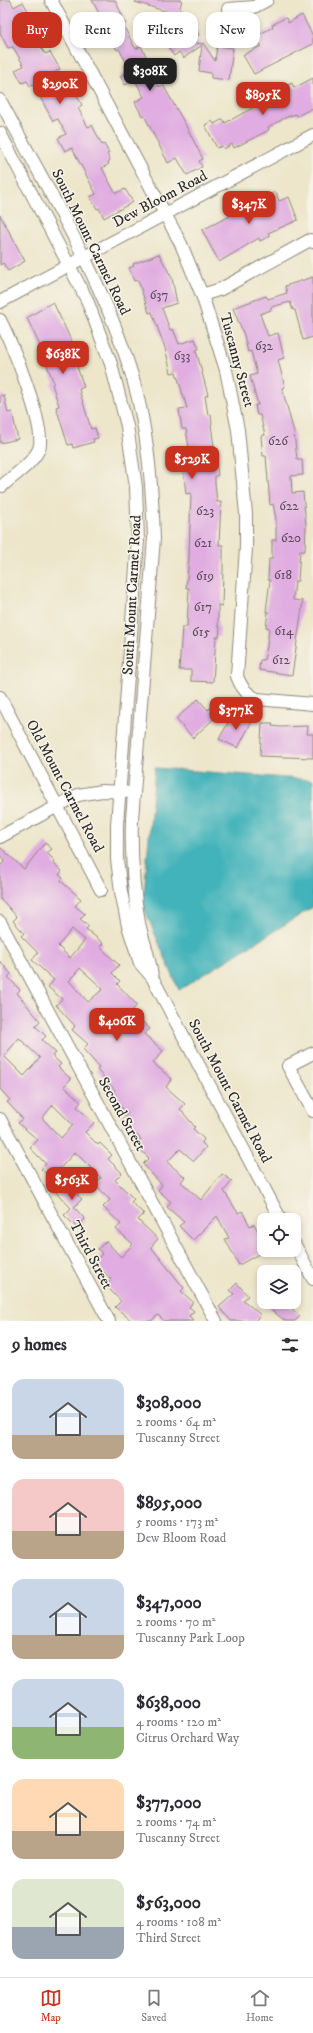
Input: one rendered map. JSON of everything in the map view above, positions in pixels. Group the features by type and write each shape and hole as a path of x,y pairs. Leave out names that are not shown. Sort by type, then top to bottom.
{"street":[{"name":"Tuscanny Street","path":"51,0 187,256 202,295 228,377 242,458 246,528 237,676 240,684 250,696 257,699 313,704"},
{"path":"228,9 254,7 267,0"},
{"name":"South Mount Carmel Road","path":"0,100 84,257 110,313 133,380 143,422 153,500 154,538 132,835 134,888 140,925 150,958 152,977"},
{"name":"South Mount Carmel Road","path":"0,133 87,300 111,364 127,426 136,487 138,516 138,563 118,791 117,859 121,892 128,926 140,963 152,977 277,1213"},
{"name":"Dew Bloom Road","path":"0,302 313,135"},
{"path":"202,295 221,289 310,240 313,242"},
{"path":"0,320 15,350 39,426 39,448 32,460 2,486"},
{"name":"Old Mount Carmel Road","path":"0,697 100,890"},
{"path":"0,837 57,806 86,793 118,791 134,793"},
{"name":"Second Street","path":"0,922 216,1321"},
{"path":"313,1053 288,1066 313,1111"},
{"name":"Third Street","path":"0,1119 108,1321"},
{"path":"301,1256 313,1279"}],"water":[{"path":"155,768 313,780 313,907 179,990 143,906"}],"building":[{"path":"0,0 10,0 14,7 23,2 29,12 12,12 12,47 8,48 0,33"},
{"path":"92,0 115,0 121,12 98,12"},
{"path":"136,0 182,0 179,12 168,12 135,2"},
{"path":"302,15 313,36 313,44 254,74 243,55 260,48 260,34 273,27 272,25 286,18 288,23"},
{"path":"125,29 133,44 133,48 142,48 159,87 163,85 185,124 203,159 199,161 202,167 187,175 177,158 168,163 144,115 142,116 135,102 144,97 135,80 125,85 120,76 131,71 119,49 117,50 116,48 125,48"},
{"path":"198,43 203,43 215,61 217,48 233,48 229,80 211,78 211,73 199,71 202,45 198,48"},
{"path":"14,48 42,48 45,54 50,52 60,69 52,74 61,90 66,97 75,92 82,105 78,108 88,127 92,125 102,145 104,144 109,153 107,154 110,160 108,162 109,164 102,168 112,187 116,193 125,189 133,202 104,218 99,208 97,209 90,197 96,194 72,148 65,151 58,138 66,134 58,119 53,121 33,84 30,86 27,81 22,83 15,70 24,66"},
{"path":"168,48 198,48 184,58 179,52 174,56"},
{"path":"313,78 313,108 297,116 296,114 287,117 268,127 269,130 234,148 232,144 224,149 222,146 217,148 205,125 212,121 214,124 223,119 225,123 271,98 269,95 292,83 294,88"},
{"path":"276,192 279,201 289,197 298,220 268,233 270,236 260,241 259,238 219,262 202,230 230,216 229,214 245,206 248,210 263,201 262,197"},
{"path":"0,215 25,261 8,271 3,263 0,265"},
{"path":"159,254 172,278 177,303 162,308 170,330 173,329 179,344 195,339 199,349 196,350 208,395 205,396 208,415 211,414 211,425 218,475 215,476 217,502 221,502 219,545 223,545 222,606 218,605 218,627 220,627 219,637 216,637 213,682 191,681 191,670 179,670 182,627 187,627 189,588 186,588 189,557 191,493 186,494 182,458 179,458 178,450 189,448 186,429 182,429 179,409 187,408 176,372 171,373 165,348 152,312 149,313 138,280 134,281 129,268 134,266 133,264"},
{"path":"313,277 313,337 303,340 295,310 293,310 290,302 271,307 271,310 260,314 268,336 278,333 284,358 278,360 285,387 282,388 294,432 297,460 302,460 303,475 291,476 292,493 303,492 306,526 305,551 300,551 298,581 295,581 293,600 303,601 292,675 259,670 260,660 264,660 267,646 269,628 266,627 268,612 266,612 270,580 268,580 269,559 272,559 272,540 276,540 276,519 273,504 270,505 266,456 263,456 261,436 265,435 260,415 257,415 255,405 258,405 250,376 257,374 251,351 248,352 244,335 233,308 266,296 268,299 287,293 285,286"},
{"path":"53,302 77,353 79,363 76,364 84,387 79,389 91,429 95,428 98,438 93,439 94,442 73,448 72,444 68,445 56,407 59,406 52,384 54,383 46,363 48,363 27,318"},
{"path":"4,395 8,413 12,412 18,439 0,443 0,396"},
{"path":"198,699 208,710 210,708 218,715 193,738 176,719"},
{"path":"233,714 252,721 238,748 219,739"},
{"path":"262,723 273,723 272,726 280,727 308,726 307,734 313,734 313,758 260,756"},
{"path":"45,843 52,849 47,853 55,861 53,863 62,871 59,875 63,878 61,881 81,899 75,906 85,914 80,919 89,926 86,929 103,943 100,947 119,965 112,973 120,981 117,984 137,1005 132,1011 150,1029 144,1034 163,1051 153,1063 172,1079 166,1087 185,1104 180,1109 195,1127 193,1129 204,1139 202,1143 206,1147 194,1161 180,1149 167,1162 185,1177 181,1182 201,1200 222,1174 232,1181 224,1191 238,1213 242,1211 250,1226 254,1224 257,1229 257,1255 239,1265 225,1239 229,1238 217,1216 193,1240 179,1226 184,1222 167,1207 171,1202 158,1190 162,1185 143,1164 149,1158 135,1145 141,1139 121,1121 128,1113 109,1097 115,1090 97,1070 99,1067 83,1049 88,1044 72,1030 75,1026 56,1005 62,999 48,987 54,980 32,960 38,953 21,936 24,933 13,921 17,917 2,900 0,900 0,866 4,862 0,854 0,847 24,869","holes":["72,929 85,940 70,958 58,946","80,968 103,989 88,1002 69,981"]},
{"path":"0,961 11,974 8,977 20,990 17,993 40,1021 35,1026 46,1036 42,1040 56,1053 52,1056 61,1064 58,1067 71,1079 64,1086 81,1102 77,1107 94,1123 85,1132 98,1145 100,1143 112,1155 108,1159 122,1173 115,1180 134,1199 131,1202 144,1214 138,1220 158,1239 151,1247 184,1288 181,1291 193,1302 189,1307 194,1311 189,1316 194,1321 164,1321 158,1315 151,1321 132,1321 115,1307 121,1301 105,1285 111,1279 94,1262 102,1254 98,1249 106,1241 121,1257 133,1244 116,1229 121,1224 103,1207 110,1200 95,1184 101,1178 75,1152 51,1178 41,1169 46,1164 30,1148 38,1140 18,1123 23,1119 7,1102 10,1100 0,1089","holes":["19,1038 40,1058 24,1076 4,1056","53,1105 73,1125 61,1138 42,1118"]},
{"path":"75,1179 84,1188 77,1195 82,1199 74,1207 85,1219 77,1228 64,1215 71,1208 55,1191 65,1182 68,1185"},
{"path":"237,1283 248,1296 243,1300 261,1315 255,1321 231,1321 219,1307 234,1294 230,1290"},
{"path":"270,1309 292,1309 300,1316 295,1321 285,1321"}]}
